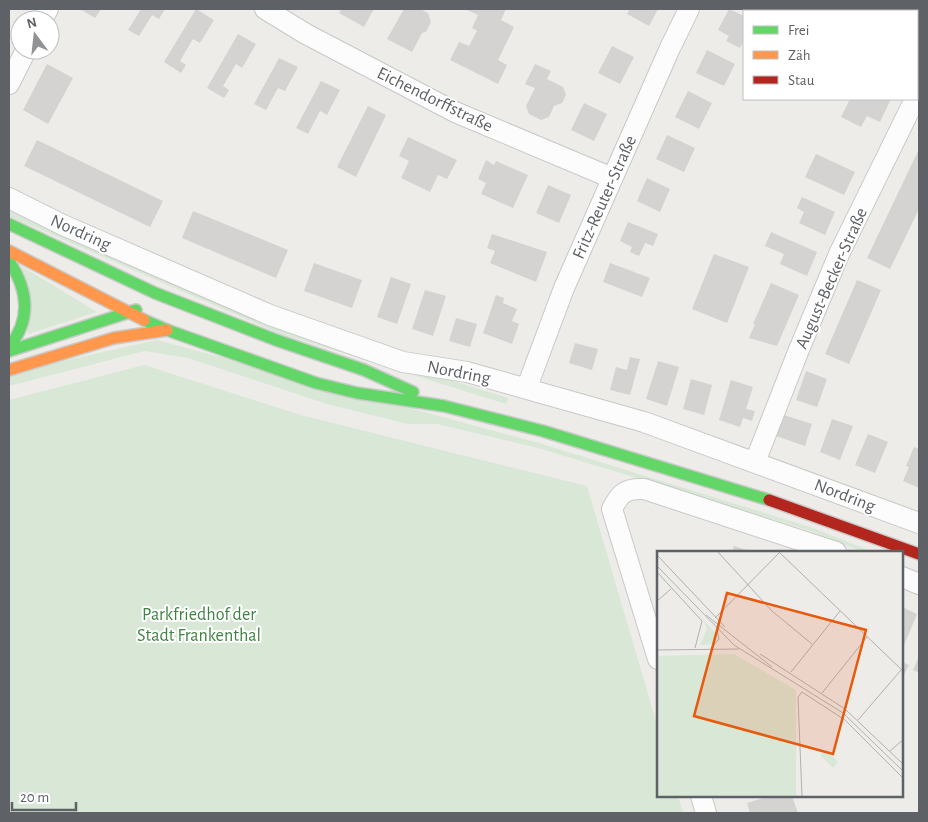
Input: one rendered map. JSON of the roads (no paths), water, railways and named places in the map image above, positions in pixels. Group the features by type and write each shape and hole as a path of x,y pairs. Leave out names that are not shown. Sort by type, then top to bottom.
{"main road":[{"name":"Nordring","path":"9,224 146,289 276,340 364,370 444,406"},
{"name":"Nordring","path":"9,251 127,312 167,330 316,383 357,393 444,406 543,431 764,498 919,554"},
{"path":"9,261 15,270 25,298 23,323 14,342 9,347"},
{"name":"Nordring","path":"9,351 127,312 150,306 182,304"},
{"name":"Nordring","path":"9,370 114,338 167,330"}],"street":[{"name":"Eichendorffstraße","path":"264,9 306,34 455,112 612,178"},
{"name":"Fritz-Reuter-Straße","path":"527,388 564,288 689,9"},
{"path":"9,84 21,60"},
{"name":"August-Becker-Straße","path":"755,462 798,352 840,254 915,100"},
{"name":"Nordring","path":"9,198 63,225 157,267 279,318 403,362 468,372 644,422 919,523"},
{"path":"657,656 612,509 618,497 632,488 644,489 833,551"},
{"path":"903,577 919,584"},
{"path":"701,797 706,813"}],"park label":[{"name":"Parkfriedhof der Stadt Frankenthal","path":"199,624"}]}
